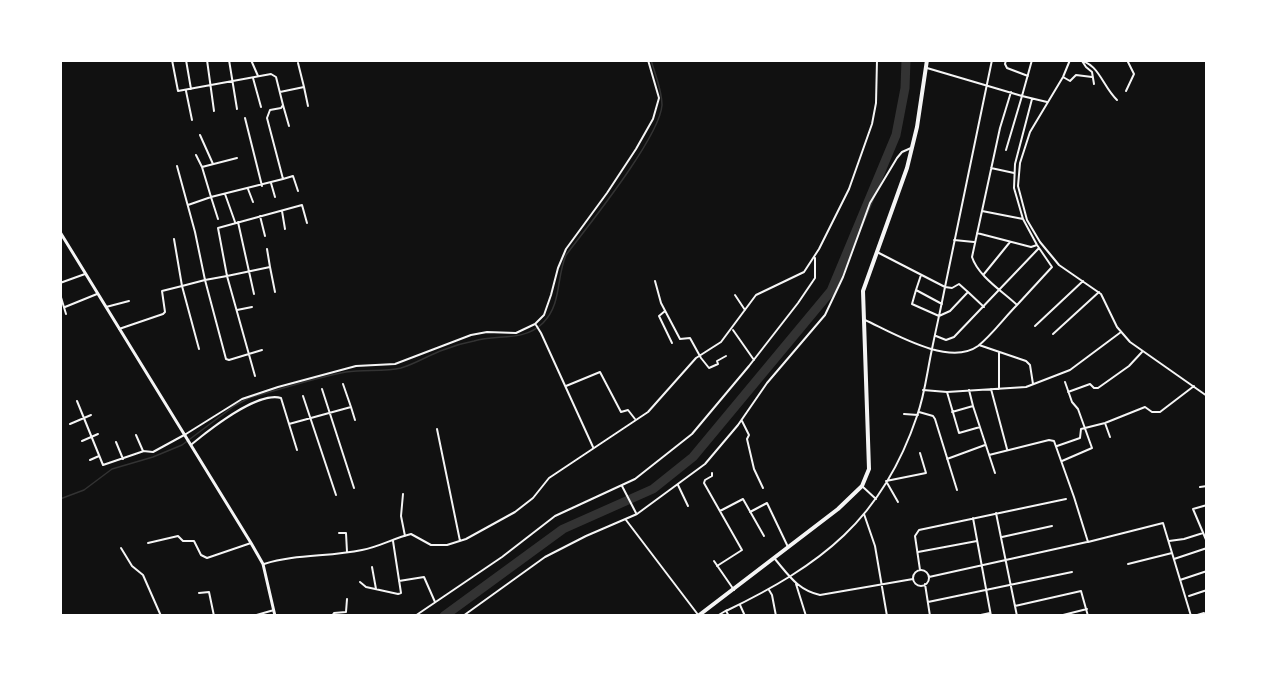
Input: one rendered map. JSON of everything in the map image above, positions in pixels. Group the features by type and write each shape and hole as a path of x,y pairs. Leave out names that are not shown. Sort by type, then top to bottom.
{"main road":[{"path":"700,616 838,509 862,486 867,475 870,464 863,291 913,147 927,60"}],"street":[{"path":"172,60 176,90 274,74 289,126"},
{"path":"186,60 190,89"},
{"path":"207,60 214,111"},
{"path":"229,60 237,109"},
{"path":"251,60 258,76"},
{"path":"77,401 105,466 144,452 153,452 187,436 242,399 278,387 356,366 395,364 471,335 487,332 522,332 536,325 544,315 566,249 619,176 653,119 659,98 648,60"},
{"path":"263,564 282,558 378,547 411,534 431,545 438,546 460,541 487,528 527,503 549,478 592,447 648,412 700,356 716,347 733,329 756,295 804,272 815,256 849,189 872,124 876,103 877,60"},
{"path":"717,616 790,577 840,540 876,499 903,451 924,391 992,60"},
{"path":"1006,60 1007,68 1028,76"},
{"path":"1006,150 1032,60"},
{"path":"1070,60 1024,147 1018,171 1019,194 1027,220 1040,242 1059,265 1099,292 1121,332 1142,352 1207,396"},
{"path":"1077,60 1087,62 1096,69 1108,91 1117,100"},
{"path":"1126,91 1134,74 1127,60"},
{"path":"1082,61 1090,70 1094,84"},
{"path":"298,63 308,106"},
{"path":"926,68 1047,102"},
{"path":"1063,77 1071,81 1077,75 1092,77"},
{"path":"253,77 261,107"},
{"path":"280,92 304,87"},
{"path":"185,90 192,120"},
{"path":"1011,92 991,168 972,257 984,274 1017,305"},
{"path":"863,319 932,350 953,352 970,349 979,345 1052,267 1023,219 1016,197 1014,173 1032,99"},
{"path":"282,179 267,115 270,110 281,108 283,105"},
{"path":"245,118 262,186"},
{"path":"200,135 213,164"},
{"path":"463,616 544,557 626,519 705,465 741,420 767,382 825,315 843,277 870,203 902,152 913,147"},
{"path":"196,155 218,219"},
{"path":"202,167 237,158"},
{"path":"177,166 226,359 262,350"},
{"path":"991,168 1014,173"},
{"path":"188,205 293,176 298,191"},
{"path":"271,183 275,197"},
{"path":"248,189 253,202"},
{"path":"225,194 237,222 254,294"},
{"path":"255,376 227,276 218,228 302,205 307,224"},
{"path":"282,211 285,229"},
{"path":"982,211 1023,219"},
{"path":"260,216 265,236"},
{"path":"60,232 219,487 263,564 275,616"},
{"path":"977,233 1031,247 1038,246"},
{"path":"174,239 182,286 199,348"},
{"path":"954,240 975,242"},
{"path":"984,274 1010,242"},
{"path":"935,335 951,340 984,307 1038,246"},
{"path":"267,249 275,292"},
{"path":"877,252 945,287 952,288 959,284 984,307"},
{"path":"415,616 502,557 555,516 635,480 692,434 798,303 815,278 817,270 815,256"},
{"path":"119,329 163,314 165,312 162,291 205,279 270,267"},
{"path":"60,283 85,274"},
{"path":"921,274 912,304 939,316 950,311 968,292"},
{"path":"655,281 665,311 679,338 682,340 690,338 709,368 718,364 717,361 726,356"},
{"path":"1035,326 1083,281"},
{"path":"916,290 942,304"},
{"path":"1053,334 1099,292"},
{"path":"60,294 66,314"},
{"path":"65,307 97,294"},
{"path":"735,295 745,310"},
{"path":"106,307 129,301"},
{"path":"237,310 252,307"},
{"path":"665,311 659,316 672,343"},
{"path":"536,325 566,386 592,447"},
{"path":"733,329 754,360"},
{"path":"924,391 1020,388 1070,370 1121,332"},
{"path":"979,345 1028,362 1033,384"},
{"path":"999,352 999,389"},
{"path":"1068,392 1090,384 1098,388 1129,366 1142,352"},
{"path":"566,386 600,372 621,412 629,411 635,419"},
{"path":"1062,460 1092,449 1078,409 1072,402 1065,382"},
{"path":"343,384 356,420"},
{"path":"1057,446 1080,438 1080,430 1145,407 1152,412 1160,412 1194,386"},
{"path":"322,389 354,488"},
{"path":"991,389 1007,449"},
{"path":"969,390 995,473"},
{"path":"947,392 958,433 980,427"},
{"path":"191,443 235,413 258,401 277,396 281,398 297,450"},
{"path":"303,396 336,495"},
{"path":"952,411 973,406"},
{"path":"289,424 351,407"},
{"path":"904,414 918,413 934,417 957,490"},
{"path":"70,424 91,415"},
{"path":"741,420 748,435 754,469 763,488"},
{"path":"1105,423 1110,437"},
{"path":"437,429 460,541"},
{"path":"82,441 98,434"},
{"path":"136,435 144,452"},
{"path":"989,456 1007,449 1049,440 1054,441 1088,542"},
{"path":"117,442 123,459"},
{"path":"947,459 985,445"},
{"path":"887,482 926,472 920,453"},
{"path":"90,460 99,456"},
{"path":"712,473 712,476 704,482 741,550 717,566"},
{"path":"887,482 898,502"},
{"path":"678,485 688,506"},
{"path":"862,486 876,499"},
{"path":"1200,487 1207,486"},
{"path":"623,487 636,513"},
{"path":"403,494 402,516 405,536"},
{"path":"720,511 743,499 764,536"},
{"path":"920,570 915,536 919,530 1066,499"},
{"path":"750,512 767,503 788,547"},
{"path":"1207,505 1193,509 1207,542"},
{"path":"866,513 864,514 875,546 887,616"},
{"path":"996,513 1017,616"},
{"path":"973,517 991,614 976,616"},
{"path":"626,519 700,616"},
{"path":"930,616 925,584 929,578 1088,542 1160,523 1164,525 1193,616 1205,614"},
{"path":"1001,537 1052,526"},
{"path":"339,533 346,533 347,552"},
{"path":"1168,541 1203,533"},
{"path":"148,543 178,536 183,541 194,541 201,555 207,558 251,543"},
{"path":"360,582 376,589 401,593 393,541"},
{"path":"918,552 977,541"},
{"path":"121,548 132,566 143,575 161,616"},
{"path":"1174,559 1207,548"},
{"path":"1128,564 1172,553"},
{"path":"774,558 796,584 820,596 913,579"},
{"path":"714,561 734,590"},
{"path":"372,567 376,589"},
{"path":"913,579 914,574 920,570"},
{"path":"920,570 927,573 929,578"},
{"path":"1180,580 1207,571"},
{"path":"928,602 1072,572"},
{"path":"399,581 424,577 435,602"},
{"path":"913,579 917,584 925,584"},
{"path":"796,584 806,616"},
{"path":"770,588 768,589 772,595 776,616"},
{"path":"1189,596 1207,590"},
{"path":"1015,606 1081,591 1089,616"},
{"path":"200,592 209,592 214,616"},
{"path":"332,616 334,613 345,612 347,599"},
{"path":"741,603 745,616"},
{"path":"1059,616 1087,609"},
{"path":"253,616 274,610"},
{"path":"728,610 726,611 729,616"}],"waterway":[{"path":"60,499 84,490 112,469 153,457 182,445 234,406 249,398 346,372 401,368 458,345 483,339 519,335 536,329 549,316 553,308 566,255 637,159 658,119 662,99 651,60"},
{"path":"444,616 563,529 653,489 693,457 831,291 896,135 905,88 906,60"}]}
